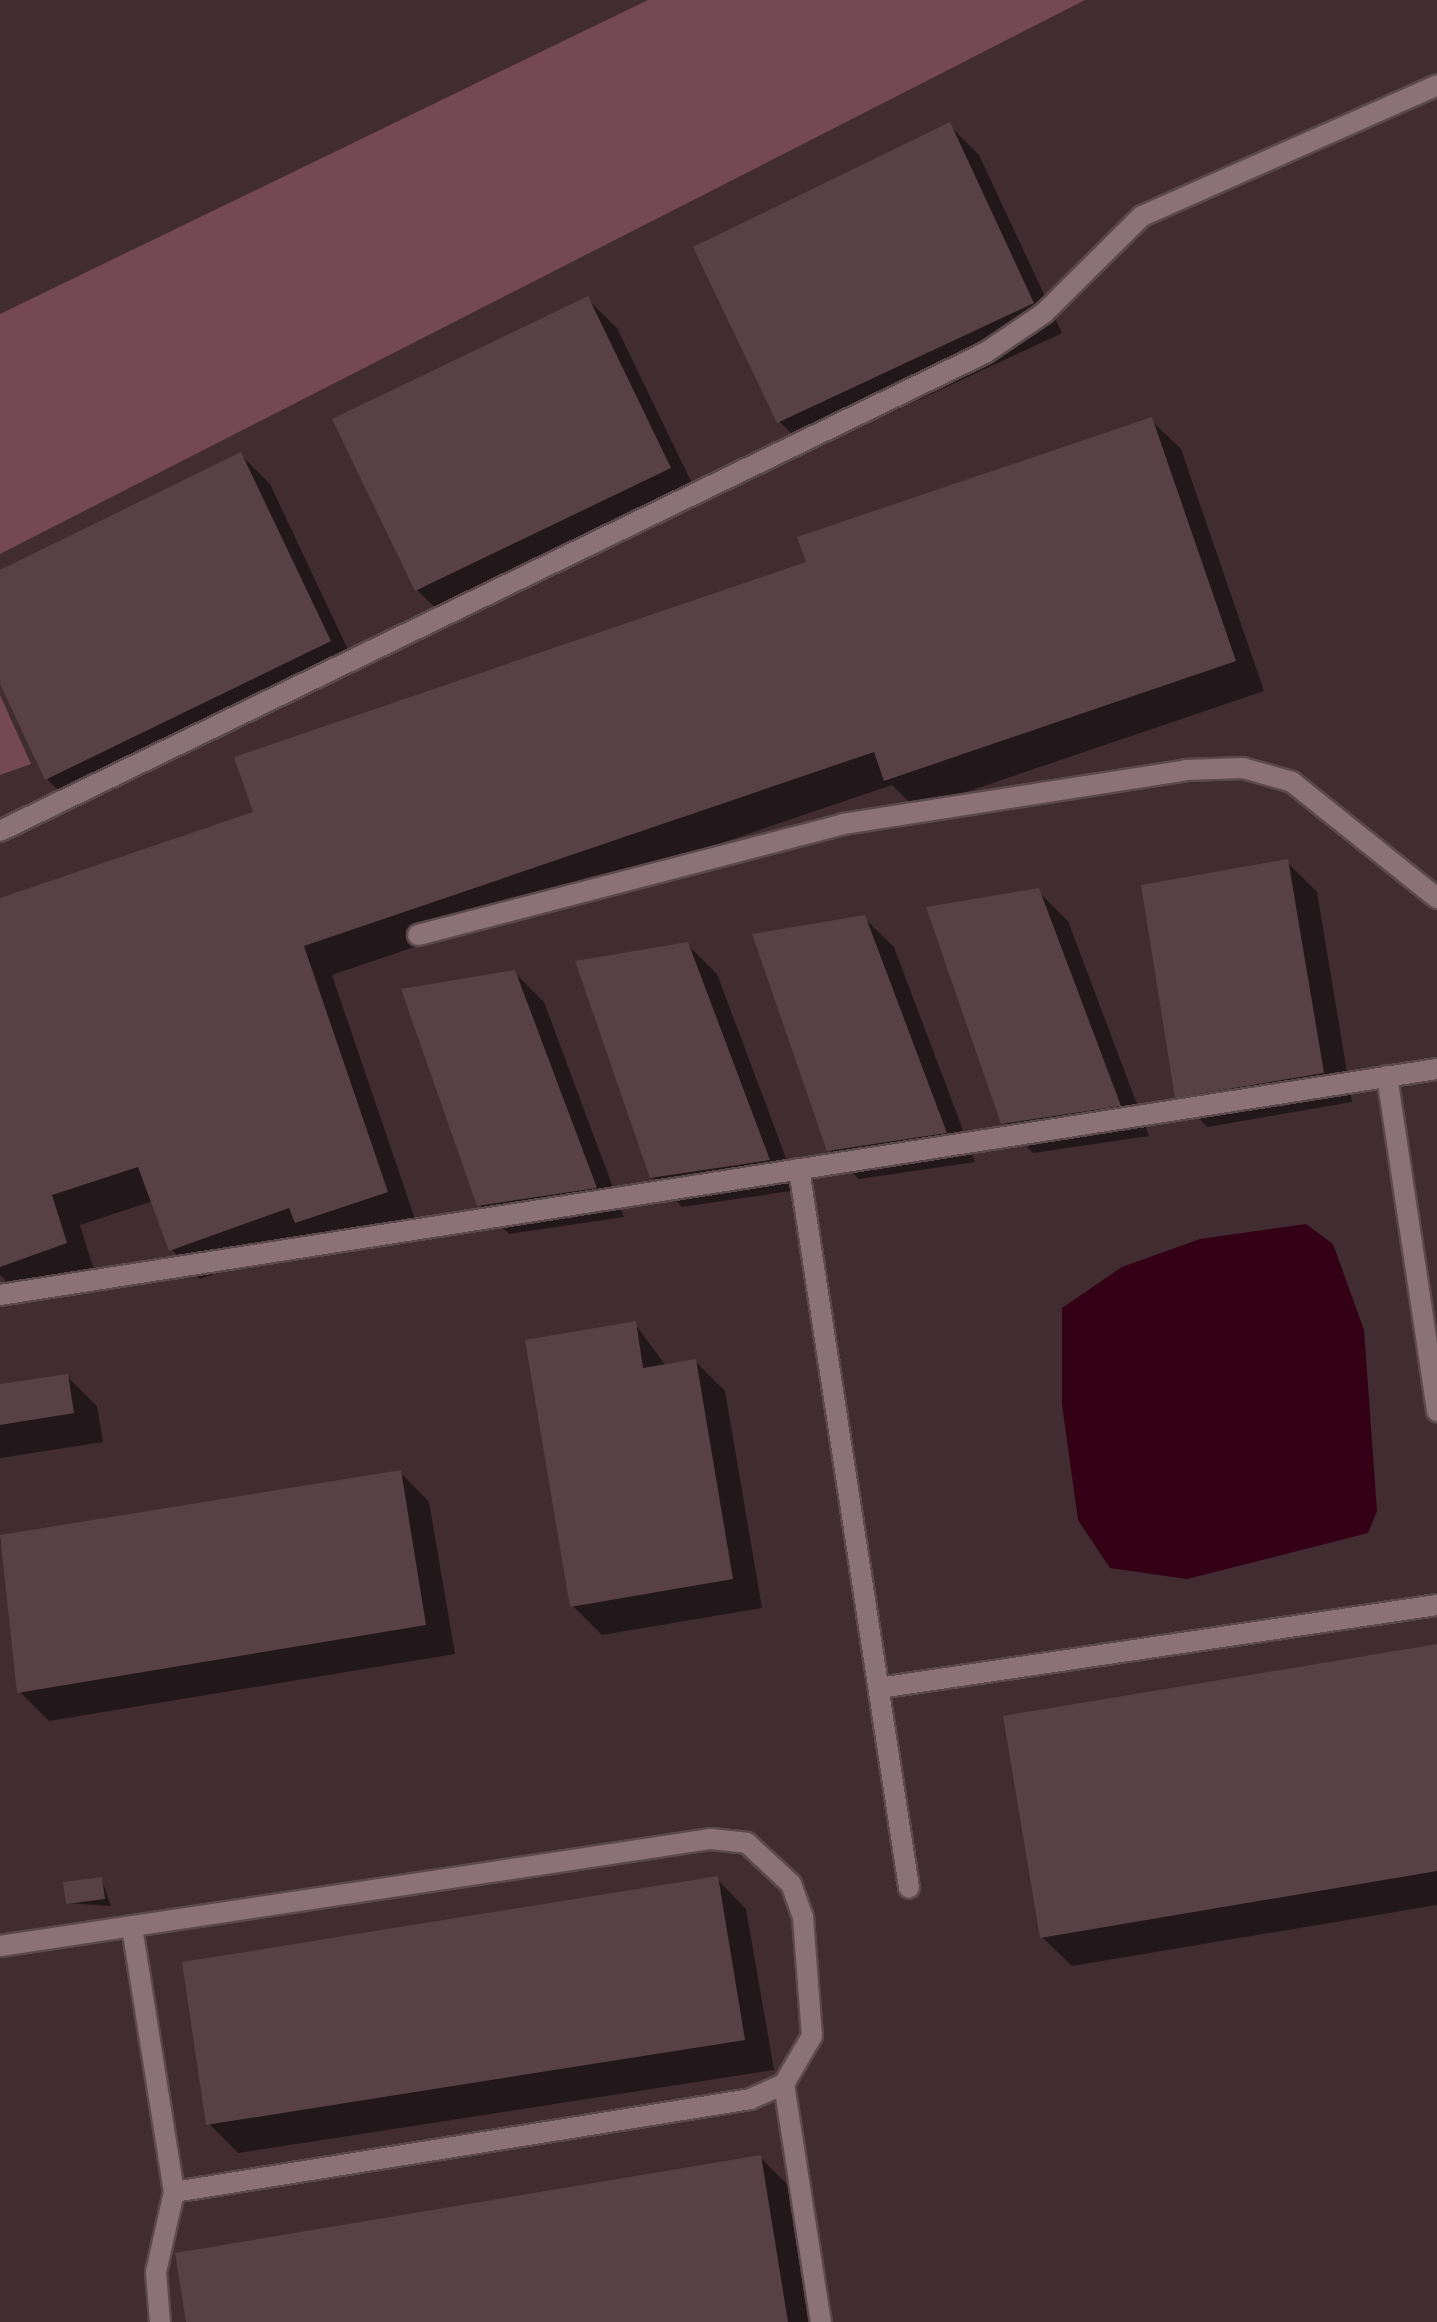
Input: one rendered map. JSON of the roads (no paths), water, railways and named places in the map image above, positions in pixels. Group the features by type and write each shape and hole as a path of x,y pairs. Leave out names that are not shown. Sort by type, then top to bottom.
{"lane":[{"path":"0,831 986,353 1044,313 1142,216 1437,85"},
{"path":"418,935 843,824 1186,770 1243,768 1292,782 1437,898"},
{"path":"0,1294 1437,1068"},
{"path":"1387,1076 1437,1411"},
{"path":"799,1169 910,1888"},
{"path":"879,1688 1437,1605"},
{"path":"0,1946 711,1838 747,1843 771,1857 803,1916 812,2036 784,2084 751,2099 174,2192"},
{"path":"132,1926 174,2192 156,2272 160,2322"},
{"path":"784,2084 821,2322"}]}
